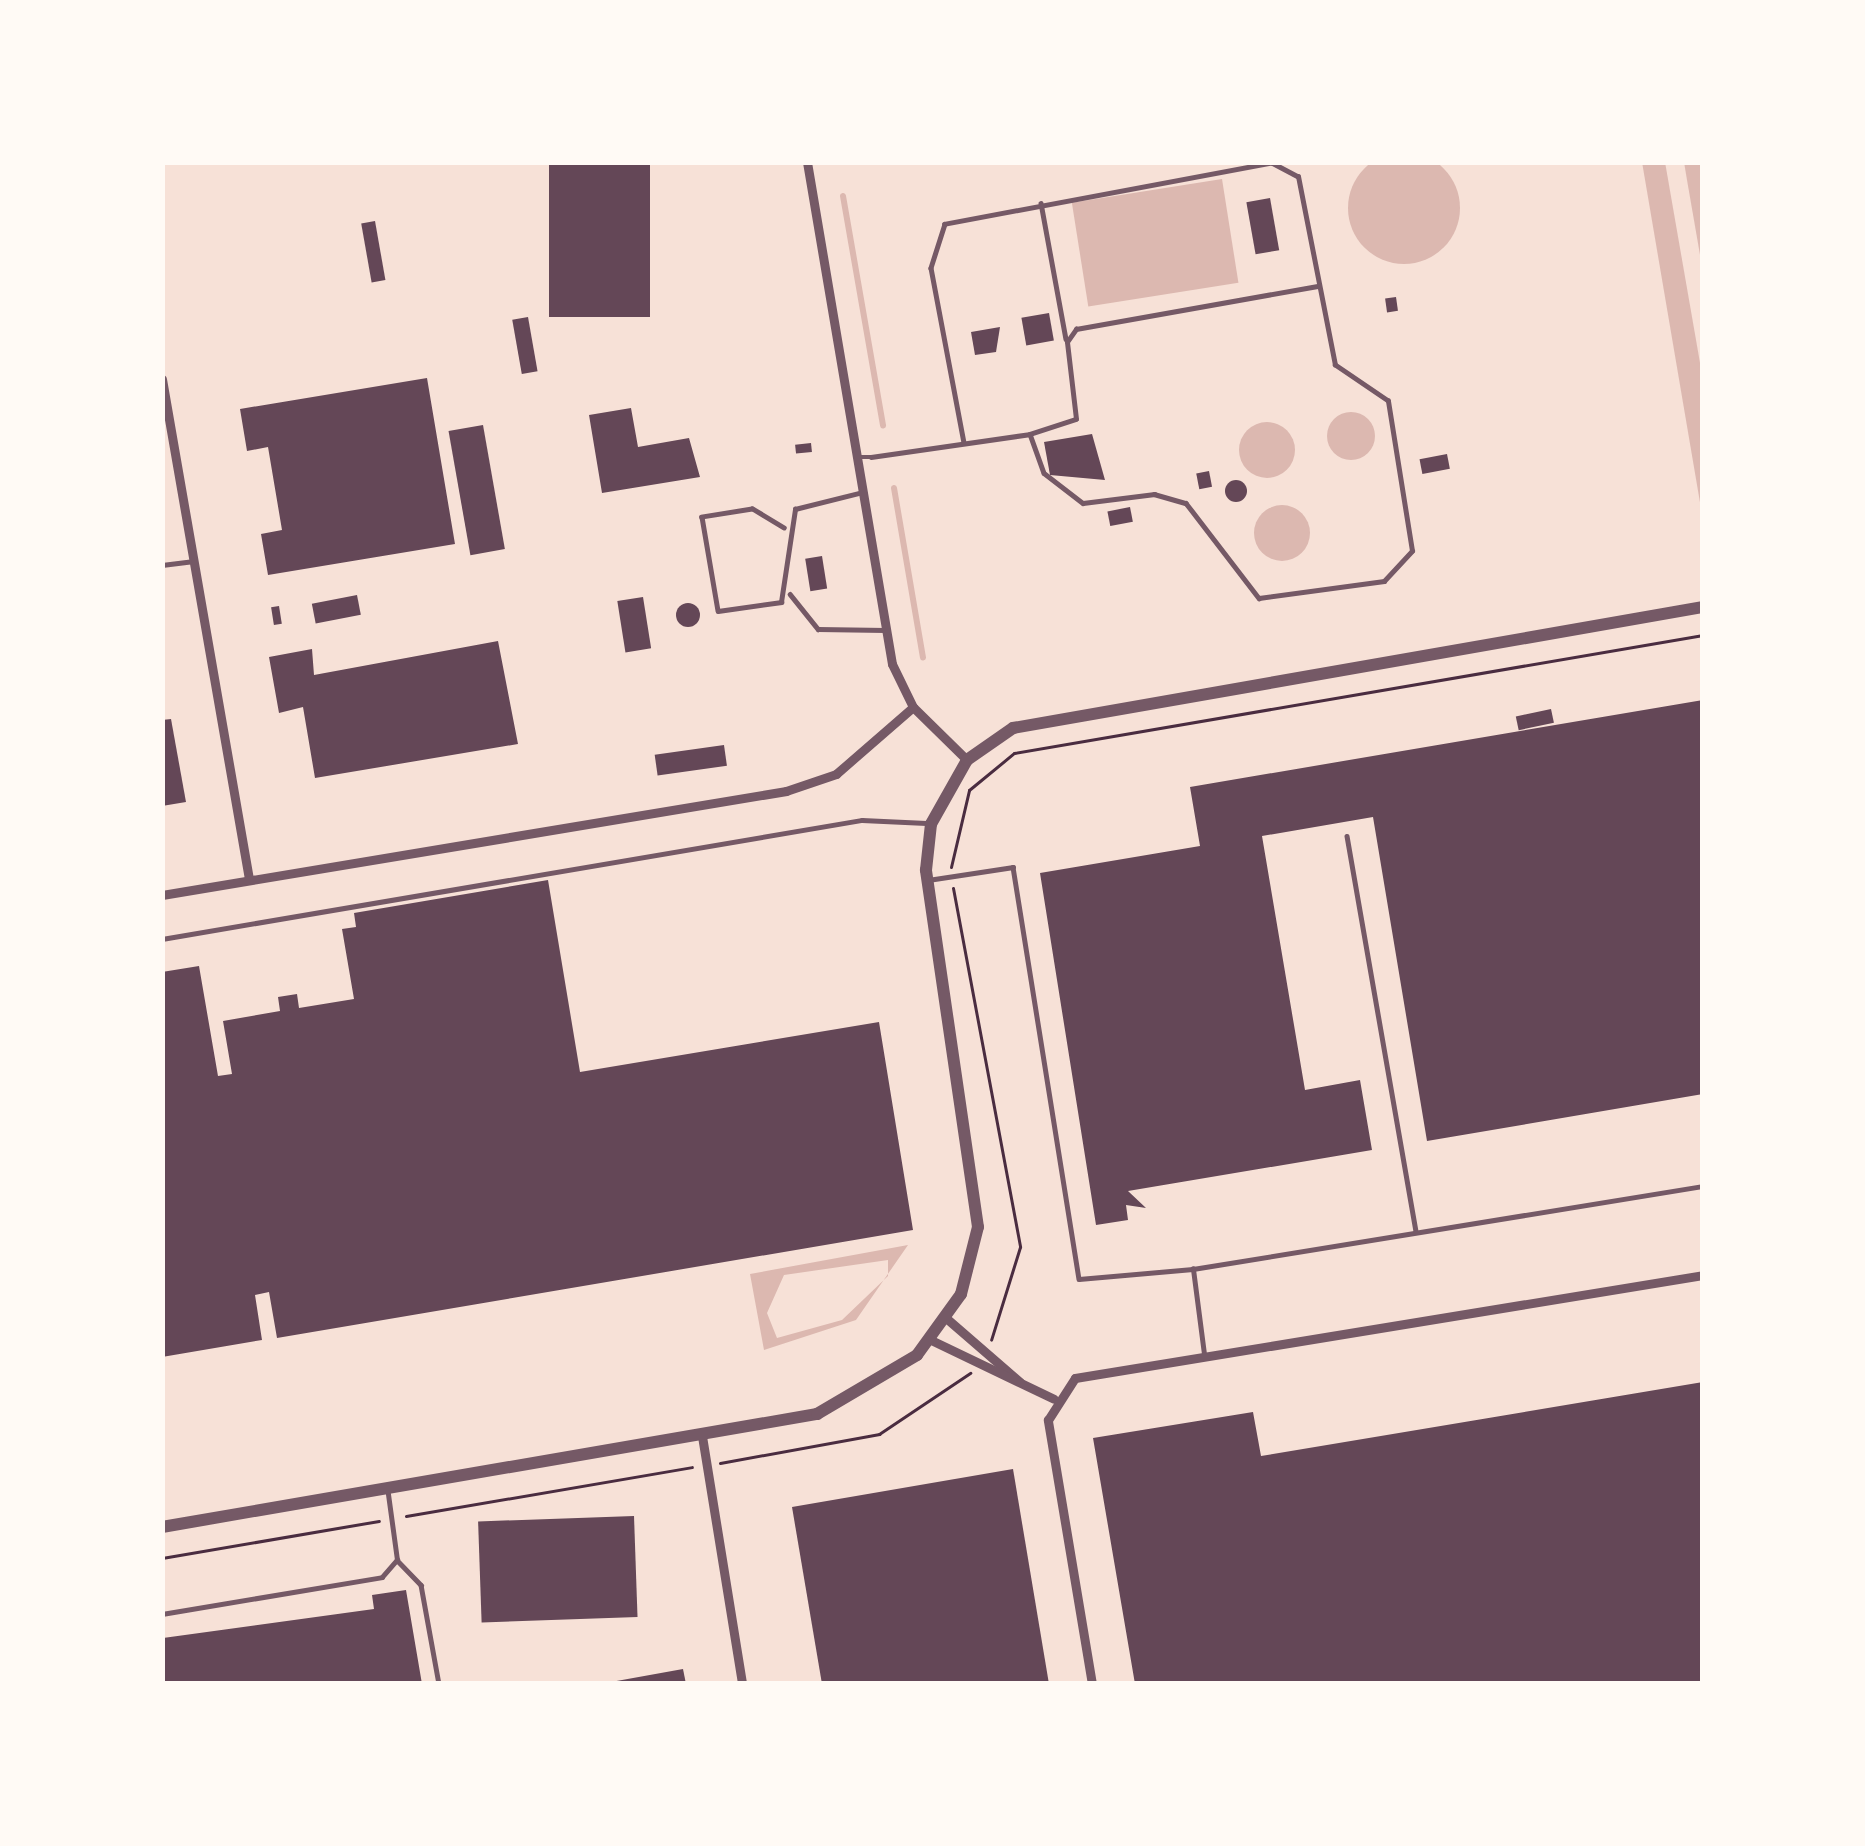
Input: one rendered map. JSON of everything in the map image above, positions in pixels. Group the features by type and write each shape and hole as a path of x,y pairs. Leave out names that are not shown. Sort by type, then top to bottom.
{"street":[{"path":"806,162 885,630 913,706 968,760"},
{"path":"162,379 249,879"},
{"path":"162,1527 702,1436 858,1398 931,1340 970,1266 978,1182 928,880 932,824 968,760 1013,728 1062,713 1703,607"},
{"path":"162,895 786,791 836,773 913,706"},
{"path":"1092,1684 1048,1420 1054,1399 1101,1368 1703,1275"},
{"path":"946,1318 1020,1382"},
{"path":"931,1340 976,1366 1054,1399"},
{"path":"702,1436 742,1684"}],"lane":[{"path":"964,443 932,249 958,217 1288,168 1335,364 1388,401 1408,480 1412,551 1384,581 1259,598 1186,503 1154,494 1083,503 1044,473 1030,434"},
{"path":"856,457 1030,434 1076,419 1067,342 1040,203"},
{"path":"1067,342 1090,323 1317,286"},
{"path":"784,528 817,496 863,492"},
{"path":"784,528 752,509 715,513 695,529 718,611 790,594"},
{"path":"784,528 790,594 818,629 885,630"},
{"path":"162,566 194,561"},
{"path":"162,939 862,820 932,824"},
{"path":"1347,836 1416,1233"},
{"path":"928,880 1012,867 1079,1279 1193,1269 1703,1186"},
{"path":"1193,1269 1204,1354"},
{"path":"388,1489 397,1560 421,1586 439,1684"},
{"path":"162,1614 382,1577 397,1560"}],"path":[{"path":"162,1558 879,1434 976,1366 987,1349 1020,1247 951,876 958,814 984,775 1053,744 1703,635"}],"shaded area":[{"path":"1404,152 1426,156 1444,168 1456,186 1460,208 1456,230 1444,248 1426,260 1404,264 1382,260 1364,248 1352,230 1348,208 1352,186 1364,168 1382,156"},
{"path":"1642,162 1665,162 1703,380 1703,520"},
{"path":"1684,162 1703,162 1703,272 1687,180"},
{"path":"1222,179 1238,283 1088,306 1072,203"},
{"path":"1351,412 1368,419 1375,436 1368,453 1351,460 1334,453 1327,436 1334,419"},
{"path":"1267,422 1287,430 1295,450 1287,470 1267,478 1247,470 1239,450 1247,430"},
{"path":"1282,505 1302,513 1310,533 1302,553 1282,561 1262,553 1254,533 1262,513"},
{"path":"908,1245 888,1274 888,1260 784,1275 767,1313 777,1338 842,1320 884,1280 856,1320 764,1350 750,1274"}],"building":[{"path":"549,162 650,162 650,317 549,317"},
{"path":"1270,198 1279,250 1256,254 1246,202"},
{"path":"375,221 385,280 372,283 361,223"},
{"path":"1396,297 1398,311 1387,312 1385,299"},
{"path":"1049,313 1054,341 1026,345 1021,318"},
{"path":"528,317 538,371 522,374 512,320"},
{"path":"1000,327 996,352 975,355 971,332"},
{"path":"427,378 455,544 268,575 261,534 282,530 268,447 247,451 240,409"},
{"path":"631,408 638,447 689,438 700,477 602,493 589,415"},
{"path":"483,425 505,549 470,555 449,431"},
{"path":"1092,434 1105,480 1050,475 1044,442"},
{"path":"811,443 812,452 796,454 795,445"},
{"path":"1447,454 1450,469 1422,474 1420,459"},
{"path":"1209,471 1212,487 1199,489 1196,473"},
{"path":"1236,480 1247,491 1236,502 1225,491"},
{"path":"1130,507 1133,522 1110,526 1107,511"},
{"path":"822,556 827,589 810,591 805,559"},
{"path":"357,595 361,615 316,623 312,604"},
{"path":"643,597 651,648 625,652 617,601"},
{"path":"688,603 700,615 688,627 676,615"},
{"path":"279,606 282,624 274,625 271,607"},
{"path":"498,641 518,744 315,778 303,707 279,713 269,657 312,649 314,675"},
{"path":"1703,700 1703,1094 1427,1141 1373,817 1262,836 1305,1090 1360,1080 1372,1150 1128,1191 1146,1208 1126,1205 1128,1220 1096,1225 1040,873 1200,846 1190,787"},
{"path":"1551,709 1554,723 1519,730 1516,716"},
{"path":"171,719 186,802 162,806 162,720"},
{"path":"724,745 727,766 658,776 655,755"},
{"path":"548,880 580,1072 879,1022 913,1230 277,1338 269,1292 255,1295 262,1340 162,1357 162,972 199,966 218,1076 232,1074 223,1021 280,1011 278,997 297,994 299,1008 354,999 342,929 356,927 354,913"},
{"path":"1703,1382 1703,1684 1135,1684 1093,1438 1253,1412 1261,1456"},
{"path":"1013,1469 1049,1684 822,1684 792,1507"},
{"path":"634,1516 638,1617 482,1622 478,1521"},
{"path":"406,1590 422,1684 162,1684 163,1638 374,1609 372,1595"},
{"path":"683,1669 686,1684 611,1684 611,1682"}],"waterway":[{"path":"843,196 883,426"},
{"path":"894,488 923,658"}]}
